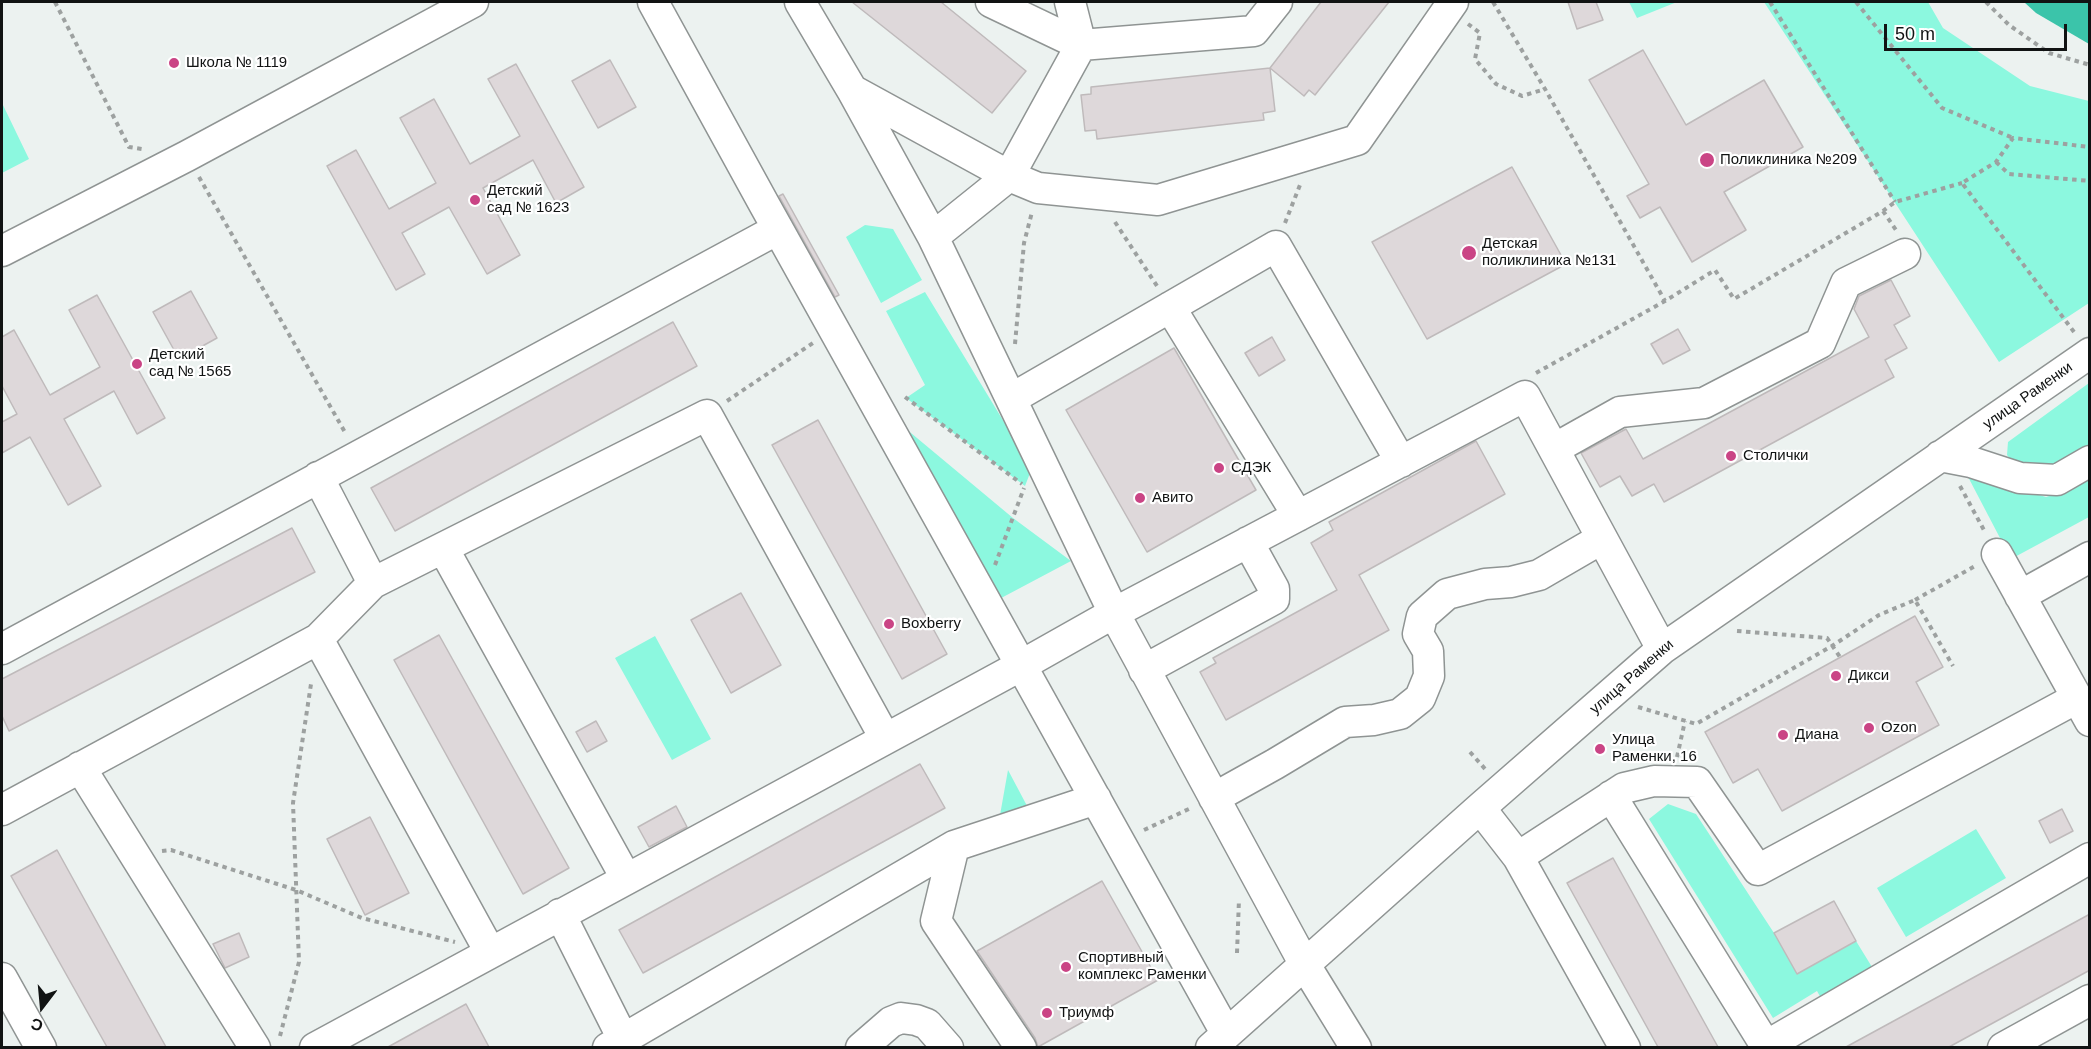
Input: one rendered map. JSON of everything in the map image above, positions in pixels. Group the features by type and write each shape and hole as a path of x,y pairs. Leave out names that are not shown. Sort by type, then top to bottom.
{"street":[{"path":"2,251 187,156 473,2"},
{"path":"653,2 1120,842 1218,1040"},
{"path":"800,2 852,90 933,237 1114,613 1144,670 1305,965 1356,1047"},
{"path":"991,2 1082,45 1254,31 1276,2"},
{"path":"933,237 1009,176 1082,45 1070,2"},
{"path":"852,90 1009,176 1038,188 1158,200 1357,140 1451,6"},
{"path":"2,649 778,229"},
{"path":"1011,399 1276,246 1401,462"},
{"path":"1554,448 1620,412 1704,403 1820,342 1846,283 1905,254"},
{"path":"1170,307 1298,516"},
{"name":"улица Раменки","path":"1218,1040 1479,808 1662,650 2089,353"},
{"path":"315,1047 1022,666 1114,613 1525,396 1662,650"},
{"path":"2,810 318,639 374,583 706,415 885,738"},
{"path":"1940,456 1971,462 2020,478 2057,480 2090,461"},
{"path":"318,477 374,583"},
{"path":"1214,798 1345,722 1374,720 1400,714 1420,698 1429,676 1428,651 1418,634 1422,616 1447,594 1485,584 1511,582 1539,575 1601,538"},
{"path":"1144,670 1274,599 1274,589 1248,542"},
{"path":"443,548 626,878"},
{"path":"1518,857 1624,788 1654,781 1697,782 1758,870 2083,710 1997,554"},
{"path":"2020,596 2090,557"},
{"path":"318,639 490,952"},
{"path":"80,768 135,855 267,1042"},
{"path":"1611,796 1766,1047 2090,858"},
{"path":"560,914 616,1043 954,846 1096,799"},
{"path":"1479,808 1518,857 1625,1047"},
{"path":"954,846 936,921 1022,1047"},
{"path":"2,978 41,1047"},
{"path":"2003,1047 2090,1000"},
{"path":"861,1047 891,1022 901,1018 927,1024 948,1047"}],"path":[{"path":"55,2 129,147 187,156 358,456"},
{"path":"1493,2 1665,301"},
{"path":"1770,2 1895,202"},
{"path":"1857,2 1942,108 2013,138 2090,147"},
{"path":"1986,2 2009,25 2049,53 2090,65"},
{"path":"1451,6 1480,33 1475,59 1496,84 1522,96 1545,89"},
{"path":"1525,396 1517,383 1665,301 1714,270 1734,300 1895,202 1962,183 1996,162 2013,138"},
{"path":"1276,246 1312,154"},
{"path":"1996,162 2009,174 2090,181"},
{"path":"1962,183 2089,353"},
{"path":"1015,354 1024,243 1038,188"},
{"path":"1097,194 1170,307"},
{"path":"1883,211 1895,226"},
{"path":"706,415 833,328"},
{"path":"897,391 1033,492"},
{"path":"984,597 1038,454"},
{"path":"1638,707 1695,724 1832,646 1879,615 1915,600 1997,554 1959,485"},
{"path":"1915,600 1953,666"},
{"path":"1735,631 1827,638 1840,657"},
{"path":"267,1042 298,962 293,803 311,681"},
{"path":"1671,781 1685,721"},
{"path":"1120,842 1214,798"},
{"path":"135,855 171,850 296,890 362,918 490,952"}],"shaded area":[{"path":"1629,2 1677,2 1637,18"},
{"path":"1764,2 1928,2 1943,28 2030,86 2089,101 2089,303 1999,362"},
{"path":"2024,2 2089,2 2089,44 2036,13"},
{"path":"2,103 29,159 2,173"},
{"path":"865,225 893,229 922,280 881,303 846,237"},
{"path":"925,292 1032,468 1025,486 906,398 925,385 886,311"},
{"path":"2089,383 2089,452 2056,469 2013,462 2007,455 2008,442"},
{"path":"875,403 1013,518 1071,561 988,605"},
{"path":"1966,473 2046,497 2074,488 2089,479 2089,517 2011,559"},
{"path":"655,636 711,739 672,760 615,658"},
{"path":"1008,770 1034,819 997,832"},
{"path":"1668,804 1696,814 1774,933 1797,973 1856,941 1880,980 1827,1009 1817,991 1773,1018 1649,819"},
{"path":"1976,829 2006,878 1906,937 1877,888"}],"building":[{"path":"852,2 941,2 1026,71 992,113"},
{"path":"1321,2 1389,2 1315,95 1309,90 1304,96 1270,68"},
{"path":"1568,2 1596,2 1603,20 1577,29"},
{"name":"Поликлиника №209","path":"1643,50 1686,125 1764,80 1803,147 1724,192 1746,230 1692,262 1660,207 1640,218 1627,196 1649,184 1589,80"},
{"path":"610,60 636,107 598,128 572,81"},
{"path":"516,64 584,187 556,203 533,160 483,188 520,255 487,274 449,207 402,233 425,274 396,290 327,166 356,150 389,209 436,183 400,118 434,99 470,164 520,136 488,79"},
{"path":"1270,68 1275,111 1263,113 1264,120 1097,139 1096,130 1085,131 1081,95 1091,94 1091,87"},
{"name":"Детская поликлиника №131","path":"1512,167 1566,264 1427,339 1372,242"},
{"path":"783,194 839,295 835,297 779,196"},
{"path":"1891,280 1910,316 1894,325 1907,348 1885,360 1894,377 1664,502 1654,484 1632,496 1620,476 1600,487 1581,453 1626,429 1643,459 1869,337 1854,309 1859,296"},
{"path":"191,291 217,338 179,359 153,312"},
{"path":"97,295 165,418 137,434 114,391 64,419 101,486 68,505 30,437 2,453 2,422 17,414 2,386 2,337 14,330 50,395 100,367 69,310"},
{"path":"673,322 697,366 395,531 371,488"},
{"path":"1678,329 1690,350 1663,364 1651,344"},
{"path":"1272,337 1285,360 1259,376 1245,353"},
{"path":"1174,348 1256,490 1147,552 1066,410"},
{"path":"818,420 947,654 902,679 772,445"},
{"path":"1476,441 1505,494 1359,575 1389,630 1226,720 1200,672 1216,663 1213,658 1337,590 1311,543 1333,530 1329,522"},
{"path":"292,528 315,572 9,731 2,716 2,679"},
{"path":"741,593 781,665 731,693 691,620"},
{"path":"1915,616 1943,667 1916,682 1939,725 1782,811 1758,769 1733,783 1705,732"},
{"path":"439,635 569,868 523,894 394,660"},
{"path":"596,721 607,741 587,752 576,732"},
{"path":"920,764 945,808 643,973 619,930"},
{"path":"676,806 687,827 649,847 638,827"},
{"path":"2062,809 2073,831 2050,843 2039,821"},
{"path":"370,817 409,893 365,915 327,839"},
{"path":"57,850 166,1047 107,1047 11,876"},
{"path":"1613,858 1718,1047 1658,1047 1567,883"},
{"name":"Спортивный комплекс Раменки","path":"1102,881 1158,980 1038,1047 1035,1038 977,951"},
{"path":"1834,901 1856,941 1797,974 1774,933"},
{"path":"2090,914 2090,970 1949,1047 1846,1047"},
{"path":"239,933 249,957 225,968 213,944"},
{"path":"466,1004 489,1047 388,1047"}],"place":[{"name":"Школа № 1119","path":"174,63"},
{"name":"Поликлиника №209","path":"1707,160"},
{"name":"Детский сад № 1623","path":"475,200"},
{"name":"Детская поликлиника №131","path":"1469,253"},
{"name":"Детский сад № 1565","path":"137,364"},
{"name":"Столички","path":"1731,456"},
{"name":"СДЭК","path":"1219,468"},
{"name":"Авито","path":"1140,498"},
{"name":"Boxberry","path":"889,624"},
{"name":"Дикси","path":"1836,676"},
{"name":"Ozon","path":"1869,728"},
{"name":"Диана","path":"1783,735"},
{"name":"Улица Раменки, 16","path":"1600,749"},
{"name":"Спортивный комплекс Раменки","path":"1066,967"},
{"name":"Триумф","path":"1047,1013"}]}
